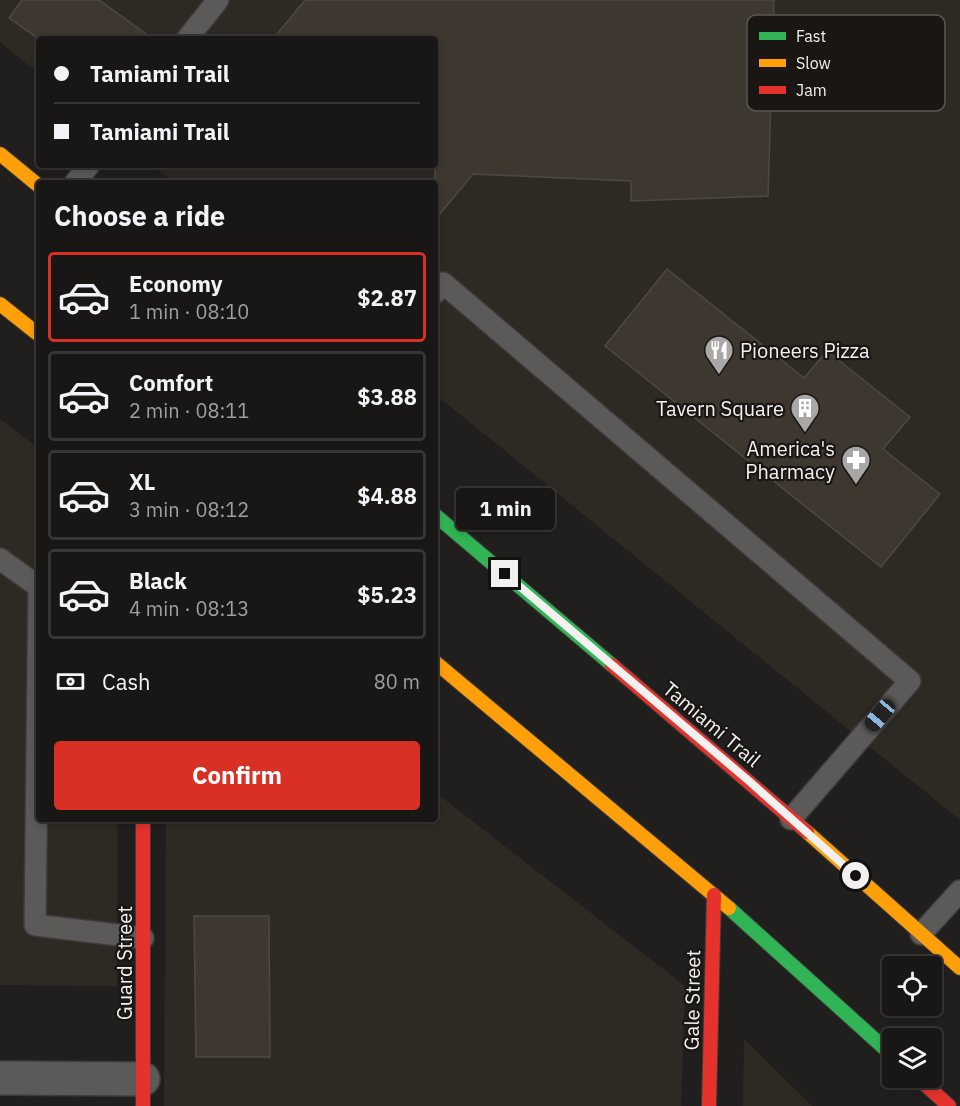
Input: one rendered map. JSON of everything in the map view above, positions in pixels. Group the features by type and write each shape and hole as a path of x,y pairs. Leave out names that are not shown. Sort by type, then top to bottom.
{"main road":[{"path":"0,154 36,184"},
{"path":"4,314 36,333"},
{"name":"Tamiami Trail","path":"438,518 791,819 960,968"},
{"path":"438,665 714,895 882,1046"},
{"name":"Guard Street","path":"143,822 143,1092"},
{"name":"Gale Street","path":"709,1106 714,895"},
{"path":"929,1088 949,1106"}],"street":[{"path":"0,1078 143,1092"}],"lane":[{"path":"189,36 218,0"},
{"path":"77,180 87,168"},
{"path":"438,289 443,283 910,681 791,819"},
{"path":"0,559 36,585"},
{"path":"36,822 35,925 143,938"},
{"path":"921,934 960,891"}],"shaded area":[{"path":"0,0 960,0 960,820 438,396 438,180 170,180 156,168 438,168 438,36 36,36 36,72 0,42"},
{"path":"0,419 36,447 36,822 117,822 117,986 0,985"},
{"path":"438,794 685,986 681,1106 164,1106 166,822 438,822"},
{"path":"744,1039 812,1106 743,1106"}],"building":[{"path":"22,0 99,0 149,36 36,37 9,18"},
{"path":"305,0 774,0 774,15 747,15 747,111 771,111 768,196 631,201 631,181 473,174 438,216 438,180 435,180 435,168 438,168 438,36 275,36"},
{"name":"Tavern Square","path":"667,269 804,378 827,351 910,417 883,449 940,494 881,567 605,346"},
{"path":"194,916 269,916 270,1057 196,1057"}],"traffic: fast":[{"path":"438,518 612,665"},
{"path":"729,908 882,1046"}],"traffic: slow":[{"path":"0,154 36,184"},
{"path":"0,304 36,333"},
{"path":"438,665 729,908"},
{"path":"807,832 960,968"}],"traffic: jam":[{"path":"612,665 807,832"},
{"path":"143,822 143,1106"},
{"path":"709,1106 714,895"},
{"path":"929,1088 949,1106"}],"place":[{"name":"Pioneers Pizza","path":"719,376"},
{"name":"Tavern Square","path":"805,434"},
{"name":"America's Pharmacy","path":"856,486"}],"route":[{"path":"505,574 749,781 856,876"}]}
